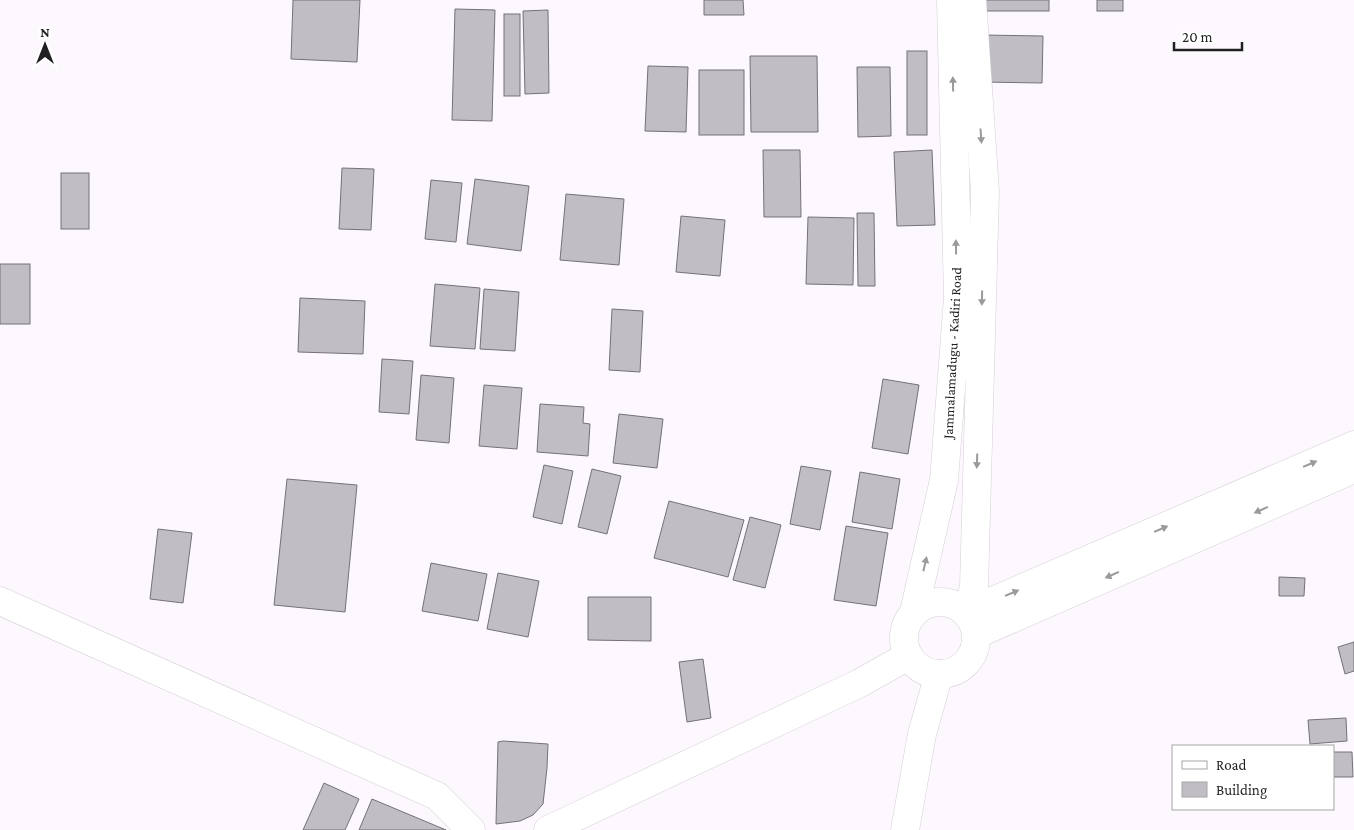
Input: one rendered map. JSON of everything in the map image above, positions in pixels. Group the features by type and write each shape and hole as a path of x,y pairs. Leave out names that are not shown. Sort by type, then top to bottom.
{"main road":[{"name":"Jammalamadugu - Kadiri Road","path":"908,656 904,644 904,632 907,621 914,612 944,480 958,298 950,0"},
{"name":"Jammalamadugu - Kadiri Road","path":"939,674 952,672 963,666 971,657 976,646 972,623 985,192 972,0"},
{"path":"972,623 1354,445"},
{"path":"972,623 1354,470"},
{"path":"0,601 438,796 471,830"},
{"path":"914,612 923,605 934,601 946,602 957,605 972,623"},
{"path":"548,830 860,683 908,656 916,665 927,672 939,674 922,734 906,830"}],"building":[{"path":"293,0 360,0 357,62 291,59"},
{"path":"704,0 743,0 744,15 704,15"},
{"path":"985,0 1049,0 1049,11 985,11"},
{"path":"1097,0 1123,0 1123,11 1097,11"},
{"path":"455,9 495,10 492,121 452,120"},
{"path":"548,10 549,93 525,94 523,11"},
{"path":"504,14 520,14 520,96 504,96"},
{"path":"982,35 1043,36 1042,83 982,82"},
{"path":"907,51 927,51 927,135 907,135"},
{"path":"750,56 817,56 818,132 751,132"},
{"path":"648,66 688,67 686,132 645,131"},
{"path":"857,67 890,67 891,136 858,137"},
{"path":"699,70 744,70 744,135 699,135"},
{"path":"763,150 800,150 801,217 764,217"},
{"path":"932,150 935,225 897,226 894,152"},
{"path":"342,168 374,169 371,230 339,229"},
{"path":"61,173 89,173 89,229 61,229"},
{"path":"475,179 529,186 521,251 467,244"},
{"path":"431,180 462,183 456,242 425,239"},
{"path":"566,194 624,199 619,265 560,260"},
{"path":"857,213 874,213 875,286 858,286"},
{"path":"681,216 725,220 720,276 676,272"},
{"path":"808,217 854,218 853,285 806,284"},
{"path":"0,264 30,264 30,324 0,324"},
{"path":"435,284 480,288 475,349 430,346"},
{"path":"484,289 519,292 515,351 480,349"},
{"path":"300,298 365,301 363,354 298,352"},
{"path":"612,309 643,311 640,372 609,370"},
{"path":"382,359 413,361 409,414 379,412"},
{"path":"421,375 454,378 449,443 416,440"},
{"path":"883,379 919,385 908,454 872,448"},
{"path":"484,385 522,388 517,449 479,446"},
{"path":"540,404 584,407 583,423 590,424 588,456 537,452"},
{"path":"619,414 663,419 657,468 613,463"},
{"path":"544,465 573,471 562,524 533,517"},
{"path":"801,466 831,471 820,530 790,524"},
{"path":"592,469 621,476 607,534 578,527"},
{"path":"860,472 900,479 892,529 852,522"},
{"path":"287,479 357,485 345,612 274,605"},
{"path":"669,501 744,520 728,577 654,558"},
{"path":"750,517 781,525 765,588 733,580"},
{"path":"846,526 888,533 876,606 834,600"},
{"path":"158,529 192,533 183,603 150,599"},
{"path":"431,563 487,574 478,621 422,611"},
{"path":"498,573 539,581 528,637 487,629"},
{"path":"1279,577 1305,578 1304,596 1279,596"},
{"path":"588,597 651,597 651,641 588,640"},
{"path":"1354,642 1354,671 1345,674 1338,647"},
{"path":"703,659 711,718 687,722 679,662"},
{"path":"1346,718 1347,741 1310,744 1308,720"},
{"path":"498,742 548,744 547,768 543,804 533,815 520,821 496,824"},
{"path":"1334,752 1352,752 1353,777 1334,777"},
{"path":"324,783 359,799 345,830 303,830"},
{"path":"372,799 446,830 359,830"}]}
